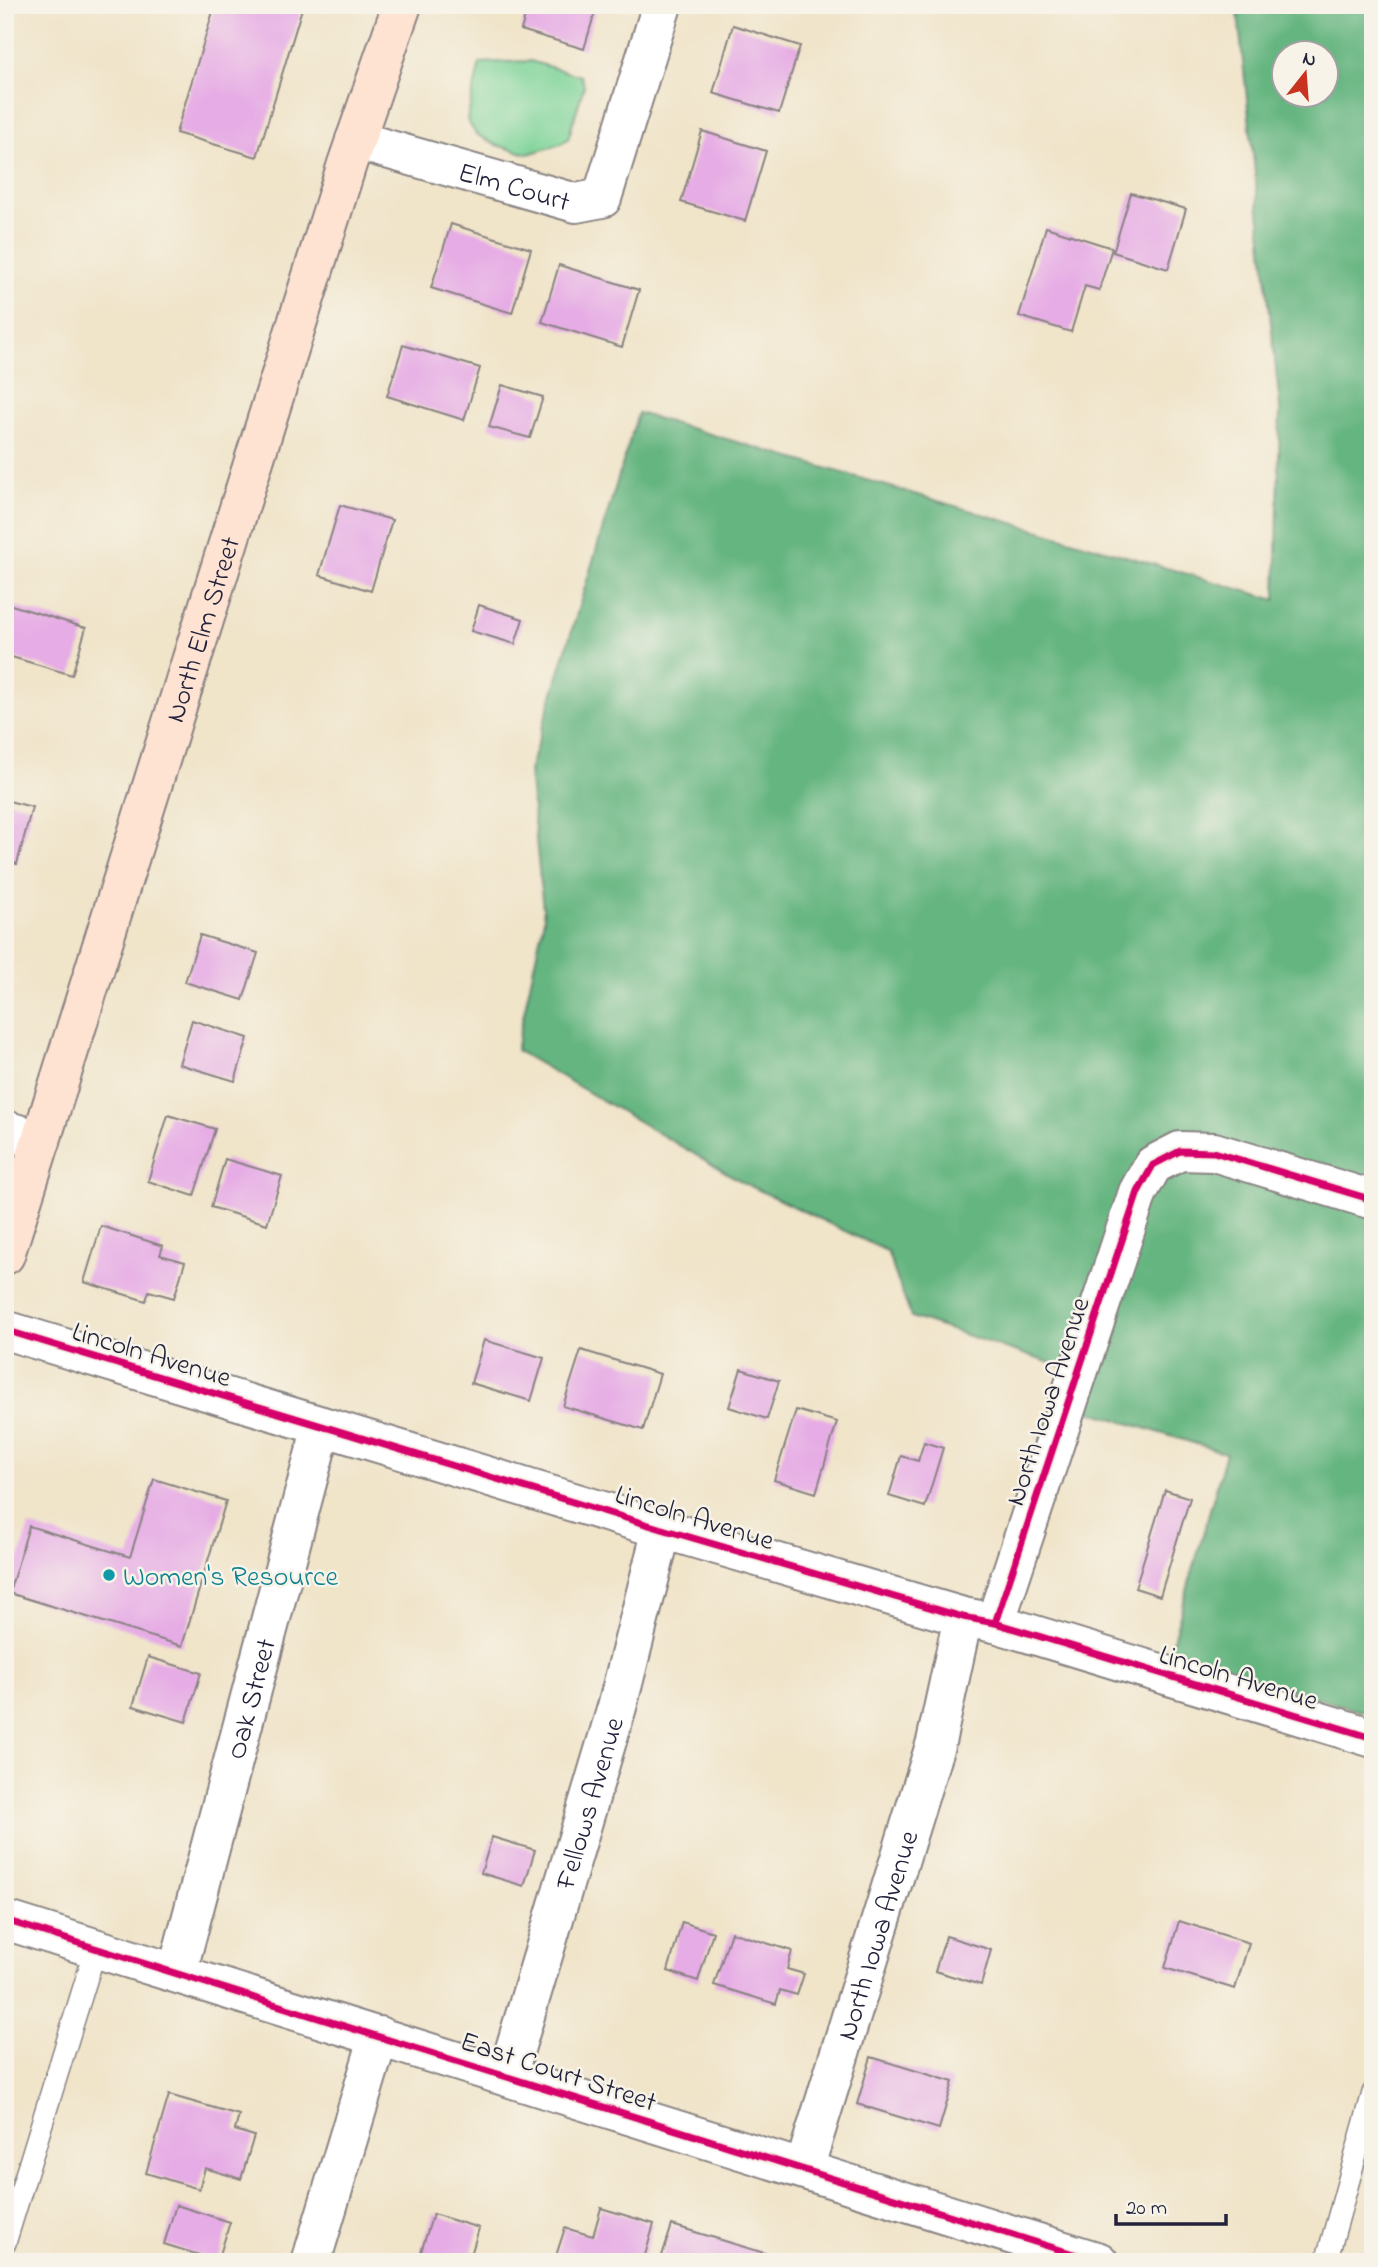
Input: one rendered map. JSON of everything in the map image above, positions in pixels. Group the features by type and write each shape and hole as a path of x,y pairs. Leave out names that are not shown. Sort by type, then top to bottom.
{"main road":[{"name":"North Elm Street","path":"5,1255 355,140 402,5"}],"street":[{"name":"Elm Court","path":"355,140 576,203 602,198 662,5"},
{"path":"5,1130 41,1141"},
{"name":"North Iowa Avenue","path":"804,2169 936,1742 1138,1192 1153,1165 1180,1151 1214,1152 1373,1200"},
{"name":"Lincoln Avenue","path":"5,1330 662,1529 1373,1738"},
{"name":"Oak Street","path":"177,1973 322,1426"},
{"name":"Fellows Avenue","path":"507,2076 617,1707 662,1529"},
{"name":"East Court Street","path":"5,1920 1099,2262"},
{"path":"311,2262 379,2036"}],"lane":[{"path":"5,2243 96,1948"},
{"path":"1326,2262 1373,2093"}],"green space":[{"path":"1237,5 1373,5 1373,1715 1169,1654 1226,1453 1089,1411 1096,1378 911,1317 887,1251 746,1184 516,1050 544,919 529,771 638,413 1276,600 1280,407"},
{"path":"530,61 581,76 584,86 568,139 561,144 528,154 496,145 476,134 467,120 480,63"}],"building":[{"path":"215,5 303,5 257,157 176,133"},
{"path":"528,5 597,5 584,49 521,30"},
{"path":"733,25 800,46 779,113 713,93"},
{"path":"702,131 766,151 745,221 681,202"},
{"path":"1131,193 1186,209 1168,269 1113,252"},
{"path":"451,224 531,249 512,313 431,288"},
{"path":"1046,227 1112,248 1099,290 1085,286 1071,332 1019,316"},
{"path":"559,265 639,290 622,347 542,322"},
{"path":"403,345 480,368 464,420 387,396"},
{"path":"502,385 543,397 530,438 489,427"},
{"path":"340,505 392,520 371,591 319,575"},
{"path":"5,603 86,628 72,675 5,655"},
{"path":"479,605 523,619 515,644 471,631"},
{"path":"5,800 32,807 17,864 5,861"},
{"path":"200,935 258,953 243,1000 185,982"},
{"path":"192,1020 248,1038 235,1081 179,1064"},
{"path":"168,1115 215,1129 194,1196 148,1181"},
{"path":"225,1159 282,1176 267,1224 211,1207"},
{"path":"101,1226 163,1246 160,1255 185,1262 174,1298 149,1291 146,1301 84,1282"},
{"path":"484,1340 544,1358 531,1401 471,1383"},
{"path":"581,1350 660,1374 643,1430 563,1406"},
{"path":"741,1369 779,1381 767,1419 729,1407"},
{"path":"796,1410 837,1422 816,1493 774,1480"},
{"path":"924,1442 943,1448 925,1507 889,1496 901,1456 918,1461"},
{"name":"Women's Resource","path":"154,1479 226,1501 182,1646 9,1593 29,1526 130,1557"},
{"path":"1165,1490 1190,1498 1160,1596 1135,1588"},
{"path":"148,1657 201,1673 186,1722 133,1706"},
{"path":"492,1837 535,1850 524,1886 481,1873"},
{"path":"1179,1921 1249,1943 1235,1989 1165,1968"},
{"path":"682,1922 713,1932 698,1981 668,1971"},
{"path":"731,1932 792,1951 787,1969 804,1974 797,1995 780,1990 776,2004 714,1985"},
{"path":"946,1936 991,1950 981,1985 935,1971"},
{"path":"871,2057 953,2082 939,2129 857,2104"},
{"path":"169,2095 239,2115 235,2130 254,2136 241,2179 205,2168 199,2189 146,2173"},
{"path":"176,2205 230,2222 218,2261 164,2244"},
{"path":"601,2208 654,2224 643,2262 554,2262 565,2228 593,2236"},
{"path":"433,2214 479,2228 469,2262 423,2262 426,2253 421,2252"},
{"path":"672,2225 784,2259 783,2262 660,2262"}],"cycle path":[{"path":"995,1623 1138,1192 1153,1165 1180,1151 1214,1152 1373,1200"},
{"path":"5,1330 662,1529 963,1617 995,1623 1373,1738"},
{"path":"5,1920 1099,2262"}],"place":[{"name":"Women's Resource","path":"109,1575"}]}
